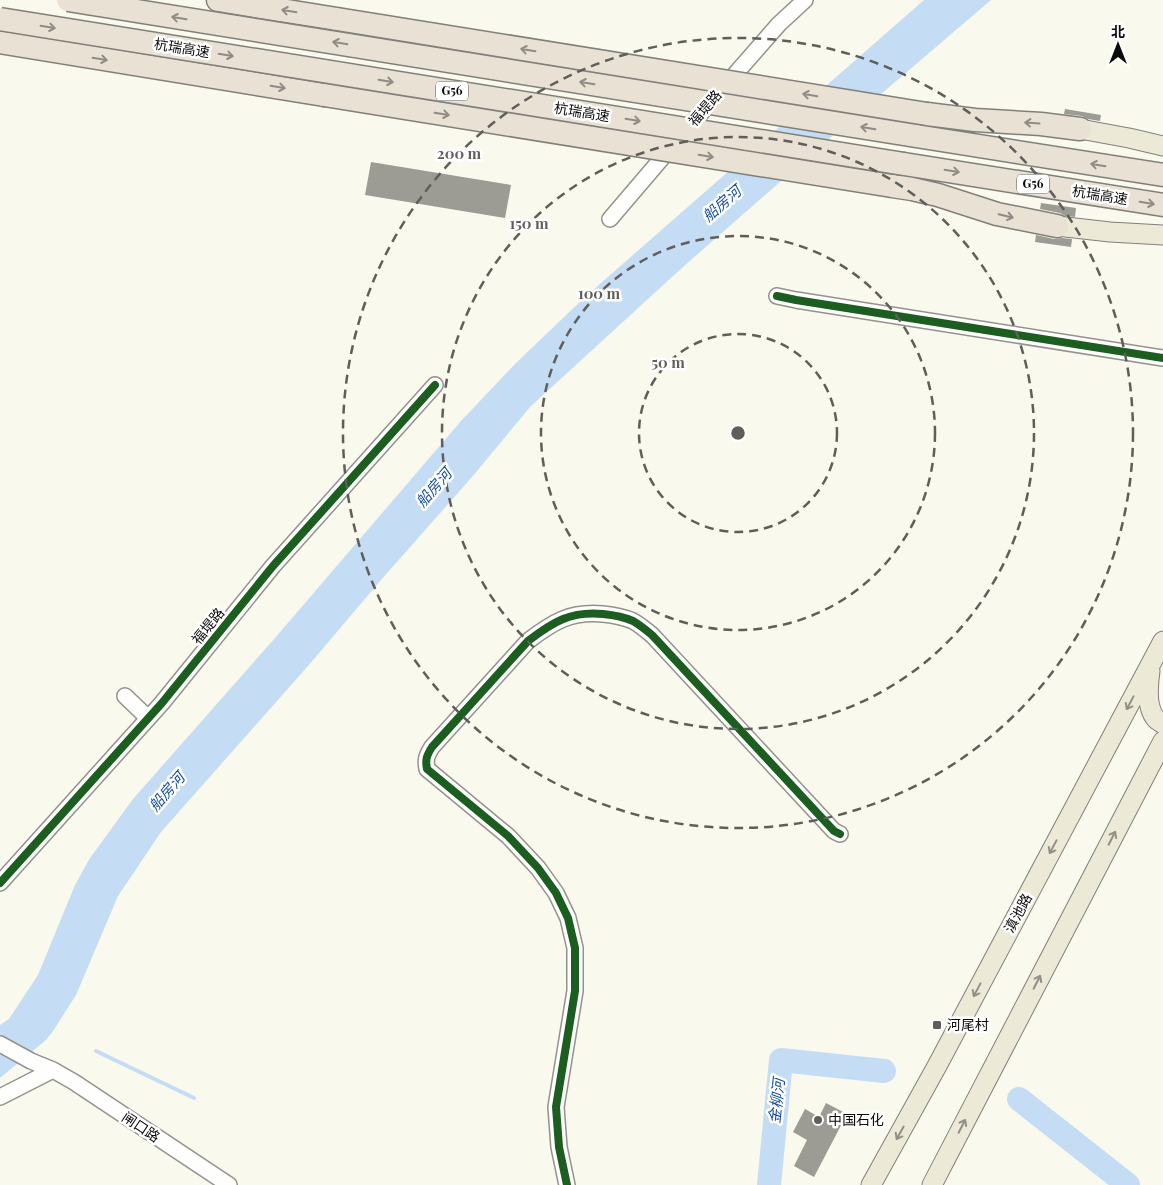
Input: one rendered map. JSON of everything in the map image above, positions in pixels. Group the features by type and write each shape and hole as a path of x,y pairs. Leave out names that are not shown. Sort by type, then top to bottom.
{"highway":[{"name":"G56","path":"68,0 1163,175"},
{"path":"218,0 927,114 1080,129"},
{"name":"杭瑞高速","path":"0,19 1163,205"},
{"path":"0,42 892,186 932,194 997,214 1057,226"}],"main road":[{"path":"1080,129 1163,146"},
{"path":"1057,226 1163,235"},
{"name":"滇池路","path":"871,1185 937,1066 1163,641"},
{"path":"1153,660 1148,693 1150,707 1156,719 1163,724"},
{"path":"932,1185 1163,741"},
{"path":"1131,801 1149,782 1163,772"}],"street":[{"name":"福堤路","path":"610,219 779,24 805,0"},
{"path":"777,296 1163,358"},
{"name":"福堤路","path":"0,883 162,703 273,566 435,385"},
{"path":"566,1185 559,1147 556,1107 576,991 575,948 568,918 556,893 538,868 508,836 427,769 426,762 432,747 528,640 546,627 569,616 589,613 613,615 633,622 652,635 834,830 840,834"},
{"path":"124,696 148,718"},
{"name":"闸口路","path":"0,1033 33,1057 229,1185"},
{"name":"闸口路","path":"0,1044 33,1057"},
{"path":"0,1096 53,1070"}],"water":[{"name":"船房河","path":"924,0 991,0 684,266 530,407 472,477 308,666 161,832 118,896 76,995 53,1031 46,1040 0,1078 0,1025 9,1019 38,975 75,885 90,858 133,799 275,638 461,421 516,363 585,297"}],"building":[{"path":"1065,109 1101,115 1100,121 1064,114"},
{"path":"371,162 511,185 505,218 365,195"},
{"path":"1041,203 1076,208 1075,217 1040,209"},
{"path":"1036,235 1054,239 1072,239 1071,247 1035,242"},
{"path":"826,1103 847,1114 814,1177 794,1166 807,1140 793,1132 805,1109 819,1117"}],"waterway":[{"path":"96,1051 194,1098"},
{"name":"金柳河","path":"769,1185 781,1060 884,1071"},
{"name":"金柳河","path":"1019,1099 1128,1185"}],"cycle path":[{"path":"777,296 1163,358"},
{"path":"0,883 162,703 273,566 435,385"},
{"path":"567,1185 559,1147 556,1107 575,991 575,948 568,918 556,893 538,868 508,836 427,769 427,757 432,747 528,641 537,634 554,623 571,616 581,614 618,616 633,621 652,635 834,831 840,834"}],"place":[{"name":"河尾村","path":"937,1025"},
{"name":"中国石化","path":"818,1120"}]}
